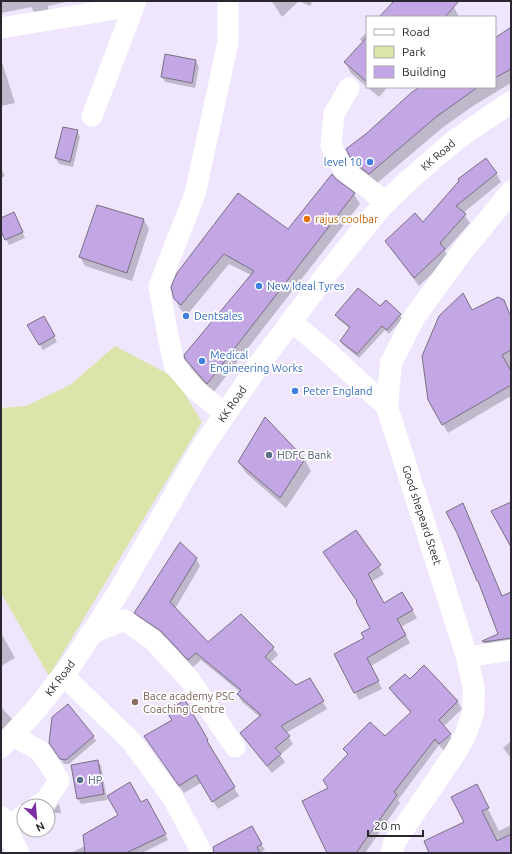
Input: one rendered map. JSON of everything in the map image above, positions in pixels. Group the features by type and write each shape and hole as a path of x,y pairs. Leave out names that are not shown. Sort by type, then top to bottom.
{"main road":[{"name":"KK Road","path":"7,741 34,712 63,675 116,596 200,451 291,322 333,266 386,202 458,138 511,102"},
{"name":"Good shepeard Steet","path":"392,853 394,843 465,736 472,713 474,689 467,657 387,407 390,363 415,316 461,253 511,192"},
{"path":"4,822 18,853"}],"street":[{"path":"1,28 116,9 135,1"},
{"path":"92,116 135,1"},
{"path":"225,414 196,390 174,365 159,286 195,194 228,42 228,1"},
{"path":"349,88 334,114 331,146 343,169 386,202"},
{"path":"291,322 330,354 387,407"},
{"path":"90,634 124,620 152,639 190,680 235,747"},
{"path":"467,657 511,650"},
{"path":"63,675 131,741 173,798 202,853"},
{"path":"7,741 40,751 51,766 59,781 48,798"},
{"path":"4,822 16,818"}],"green space":[{"path":"115,346 174,377 202,422 49,676 1,593 1,408 26,406 70,385"}],"building":[{"path":"394,1 459,1 446,16 380,16"},
{"path":"511,27 511,69 496,77 496,37"},
{"path":"366,38 366,81 344,62"},
{"path":"165,54 196,60 192,83 161,77"},
{"path":"418,88 477,88 436,117 369,174 352,161 346,149 367,133 412,92"},
{"path":"63,127 78,130 70,162 55,158"},
{"path":"486,158 497,173 456,206 466,214 440,243 445,249 414,278 385,241 415,213 423,222 459,181 458,179"},
{"path":"332,174 336,179 355,193 207,384 185,359 184,355 254,271 224,254 181,305 174,299 171,287 177,273 238,193 288,229"},
{"path":"97,205 144,219 127,273 79,257"},
{"path":"14,212 23,232 5,240 1,231 1,218"},
{"path":"358,288 380,306 386,300 401,314 387,330 382,326 357,354 340,341 350,327 335,315"},
{"path":"463,293 472,310 498,297 504,300 511,317 511,350 502,355 511,371 511,385 442,425 428,400 422,356 439,316"},
{"path":"44,316 55,336 39,345 27,325"},
{"path":"265,417 305,459 280,498 238,462"},
{"path":"511,502 511,547 491,511"},
{"path":"463,503 502,596 511,592 511,638 482,641 498,634 478,581 446,512"},
{"path":"356,530 381,565 368,574 384,603 402,592 413,610 397,619 406,635 367,658 379,681 354,693 334,654 364,638 361,633 370,628 356,602 357,601 323,552"},
{"path":"180,542 197,558 170,602 208,642 241,614 274,647 265,657 296,685 310,678 324,701 281,726 290,736 275,748 281,754 267,766 240,733 261,715 237,694 241,690 196,653 188,660 161,631 134,613"},
{"path":"424,665 458,701 439,720 451,734 439,744 435,739 394,792 397,795 356,853 327,853 302,801 328,788 323,780 348,754 343,749 370,722 385,736 411,712 389,688 405,674 410,679"},
{"path":"185,700 208,740 207,741 235,787 212,802 196,775 179,786 144,736 172,720 166,711"},
{"path":"68,704 94,736 66,760 60,759 49,743 52,717"},
{"path":"98,760 104,794 77,799 71,765"},
{"path":"130,782 141,802 147,799 166,834 126,853 85,853 83,835 118,815 107,796"},
{"path":"477,784 489,808 482,811 497,841 511,834 511,853 429,853 424,841 464,822 451,797"},
{"path":"252,826 262,844 257,847 260,853 214,853 213,847"}],"place":[{"name":"level 10","path":"370,162"},
{"name":"rajus coolbar","path":"307,219"},
{"name":"New Ideal Tyres","path":"259,286"},
{"name":"Dentsales","path":"186,316"},
{"name":"Medical Engineering Works","path":"202,361"},
{"name":"Peter England","path":"295,391"},
{"name":"HDFC Bank","path":"269,455"},
{"name":"Bace academy PSC Coaching Centre","path":"135,702"},
{"name":"HP","path":"80,780"}]}
